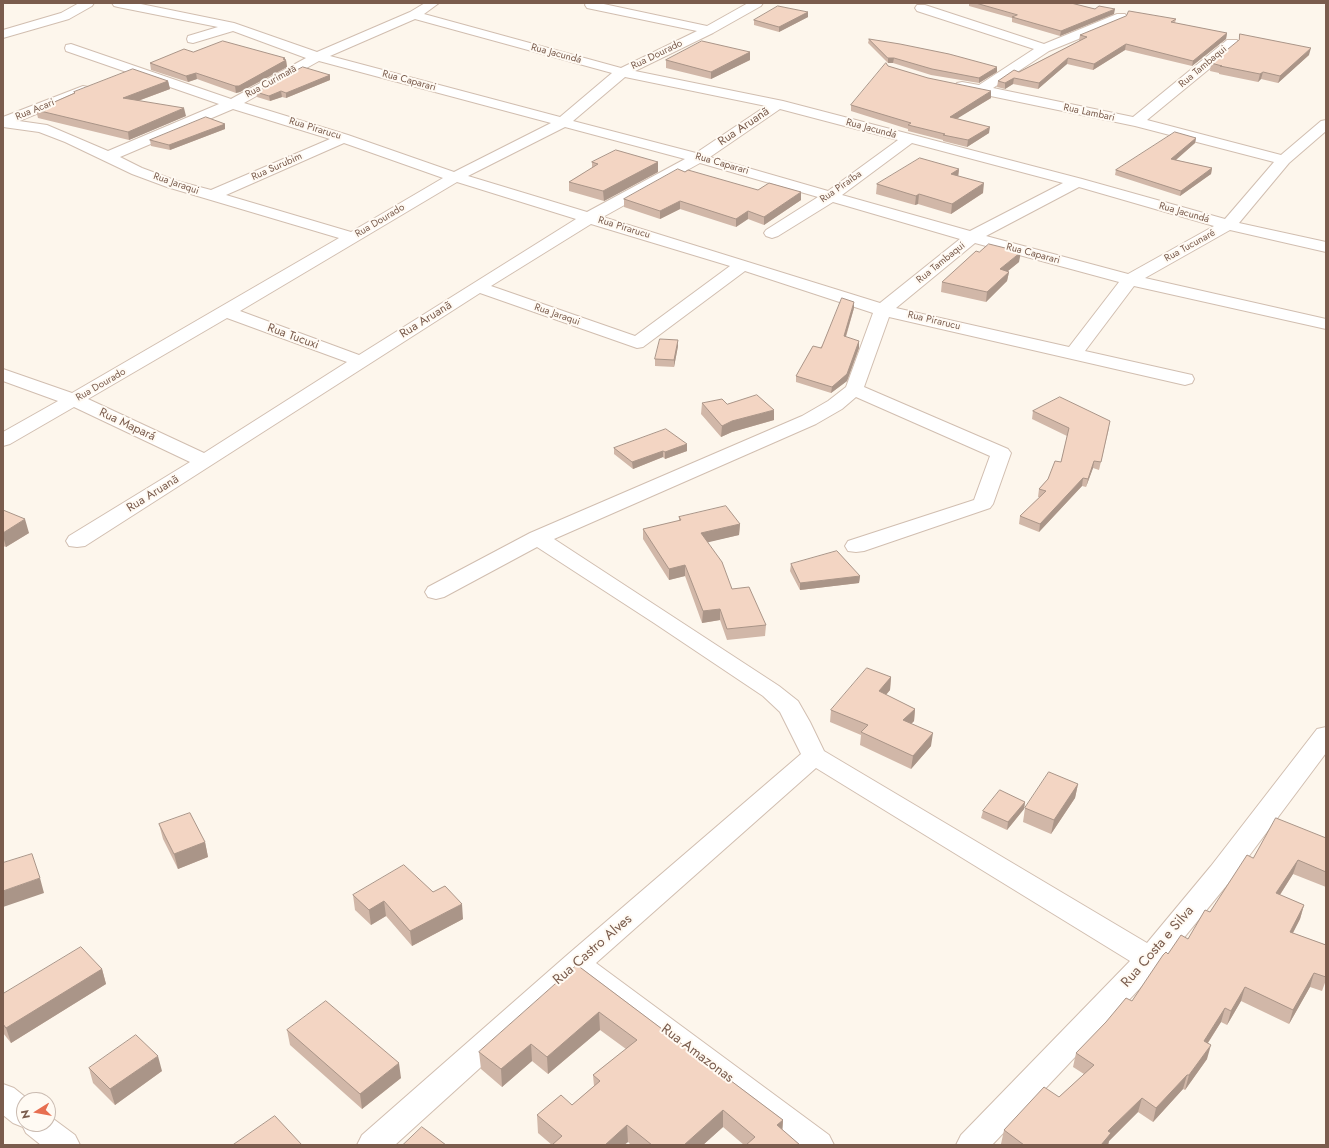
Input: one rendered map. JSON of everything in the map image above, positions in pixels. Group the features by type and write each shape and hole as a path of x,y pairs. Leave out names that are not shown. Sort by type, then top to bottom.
{"street":[{"path":"3,34 65,16 88,3"},
{"name":"Rua Caparari","path":"118,3 234,27 317,56 562,123 698,158 972,237 1130,280 1326,324"},
{"name":"Rua Curimatã","path":"107,158 232,104 317,56 414,15 433,3"},
{"path":"599,3 591,5 709,30"},
{"name":"Rua Dourado","path":"3,440 226,312 455,177 562,123 622,72 709,30 757,3"},
{"path":"921,8 1044,48"},
{"name":"Rua Jacundá","path":"414,15 622,72 778,104 1077,182 1228,225 1326,247"},
{"path":"981,90 1044,48 1121,17"},
{"path":"193,39 234,27"},
{"name":"Rua Tambaqui","path":"1136,122 1232,43"},
{"name":"Rua Pirarucu","path":"71,48 126,73 343,138 455,177 743,265 883,310 1185,379"},
{"name":"Rua Lambari","path":"951,84 1136,122 1284,160"},
{"name":"Rua Acari","path":"3,123 97,85"},
{"name":"Rua Aruanã","path":"77,541 360,361 589,218 698,158 778,104"},
{"name":"Rua Jaraqui","path":"3,123 42,128 70,139 137,171 211,196 352,237"},
{"name":"Rua Tucunaré","path":"1074,353 1130,280 1228,225 1284,160 1326,124"},
{"name":"Rua Surubim","path":"211,196 343,138"},
{"name":"Rua Piraíba","path":"772,233 831,196 908,139"},
{"name":"Rua Tambaqui","path":"883,310 972,237 1077,182"},
{"name":"Rua Jaraqui","path":"478,287 637,343 743,265"},
{"path":"436,592 538,538 809,420 836,405 854,389 883,310"},
{"name":"Rua Tucuxi","path":"226,312 360,361"},
{"name":"Rua Mapará","path":"3,375 74,400 205,461"},
{"path":"854,389 1001,453 984,504 856,546"},
{"path":"538,538 771,691 789,707 814,756 1150,959"},
{"name":"Rua Costa e Silva","path":"972,1145 1150,959 1221,873 1326,735"},
{"name":"Rua Castro Alves","path":"374,1145 576,964 814,756"},
{"name":"Rua Amazonas","path":"576,964 818,1145"},
{"path":"3,1097 16,1108"},
{"path":"47,1132 64,1145"}],"building":[{"path":"976,3 1071,3 1095,9 1099,6 1115,9 1061,31 1012,17 1017,15"},
{"path":"778,6 808,12 779,27 754,20"},
{"path":"1129,11 1176,19 1171,22 1227,33 1193,61 1126,44 1094,64 1068,58 1039,83 1014,78 1005,83 998,81 1014,70 1019,72 1087,37 1080,35 1126,16"},
{"path":"1240,34 1311,48 1280,76 1263,72 1260,74 1211,63 1239,40"},
{"path":"869,39 949,54 997,67 979,78 932,69 894,58 888,58"},
{"path":"223,41 285,58 283,59 286,60 239,86 196,73 186,76 150,63 184,49 193,52"},
{"path":"702,41 750,52 711,72 666,60"},
{"path":"886,63 888,66 928,78 991,91 950,117 990,127 968,140 943,135 945,134 908,125 911,123 851,105"},
{"path":"303,67 330,75 286,93 281,91 269,96 256,92"},
{"path":"133,69 168,81 123,98 184,108 128,132 36,110 75,93 74,92"},
{"path":"206,117 225,124 169,145 150,140"},
{"path":"1175,132 1196,138 1171,159 1212,168 1181,191 1116,170"},
{"path":"616,150 658,162 603,191 569,182 598,164 592,162"},
{"path":"920,158 959,169 951,174 984,183 952,204 919,194 916,196 877,184"},
{"path":"678,169 685,172 688,170 758,190 769,183 801,192 764,217 748,211 736,219 680,201 660,211 624,199"},
{"path":"989,244 1021,252 1000,269 1009,272 987,292 942,282 976,251 979,252"},
{"path":"842,298 854,302 844,336 859,341 847,374 832,387 796,376 813,346 821,348"},
{"path":"660,339 678,340 674,360 655,359"},
{"path":"757,395 774,410 732,421 722,426 702,403 722,399 727,404"},
{"path":"1060,397 1110,421 1101,462 1094,461 1088,479 1083,478 1040,524 1020,516 1046,491 1039,489 1048,479 1055,461 1061,462 1069,428 1033,411"},
{"path":"666,429 687,444 632,462 614,448"},
{"path":"726,506 740,524 701,533 722,562 732,589 749,587 766,625 727,629 720,609 703,611 685,565 669,569 643,529 681,520 679,517"},
{"path":"3,510 25,519 3,533"},
{"path":"837,551 860,576 800,583 791,564"},
{"path":"867,668 891,677 879,691 915,709 903,720 933,733 913,756 861,732 868,725 831,710"},
{"path":"1049,772 1078,784 1054,820 1025,808"},
{"path":"1000,790 1025,802 1008,822 983,811"},
{"path":"190,813 205,842 174,854 159,824"},
{"path":"1276,818 1326,838 1326,872 1298,860 1276,893 1304,905 1290,932 1326,945 1326,977 1314,973 1293,1010 1245,987 1231,1011 1225,1008 1204,1041 1211,1045 1189,1075 1187,1075 1156,1108 1142,1098 1108,1131 1111,1133 1101,1145 1024,1145 1004,1130 1044,1087 1059,1097 1094,1065 1076,1053 1106,1022 1126,998 1132,1001 1163,955 1166,952 1168,954 1181,935 1188,939 1205,910 1210,912 1247,855 1253,858"},
{"path":"32,854 40,878 3,891 3,863"},
{"path":"404,865 433,892 445,886 462,904 410,931 384,901 369,910 353,895"},
{"path":"81,947 102,969 6,1028 3,1024 3,994"},
{"path":"577,965 783,1120 777,1125 800,1145 746,1145 755,1137 723,1110 684,1145 652,1145 627,1125 605,1145 552,1145 562,1136 537,1115 561,1095 572,1105 600,1081 593,1075 637,1040 599,1012 547,1057 531,1044 501,1069 479,1052"},
{"path":"326,1001 399,1063 360,1094 287,1030"},
{"path":"136,1035 158,1056 110,1089 89,1068"},
{"path":"275,1116 302,1145 233,1145"},
{"path":"422,1127 446,1145 403,1145"}]}
